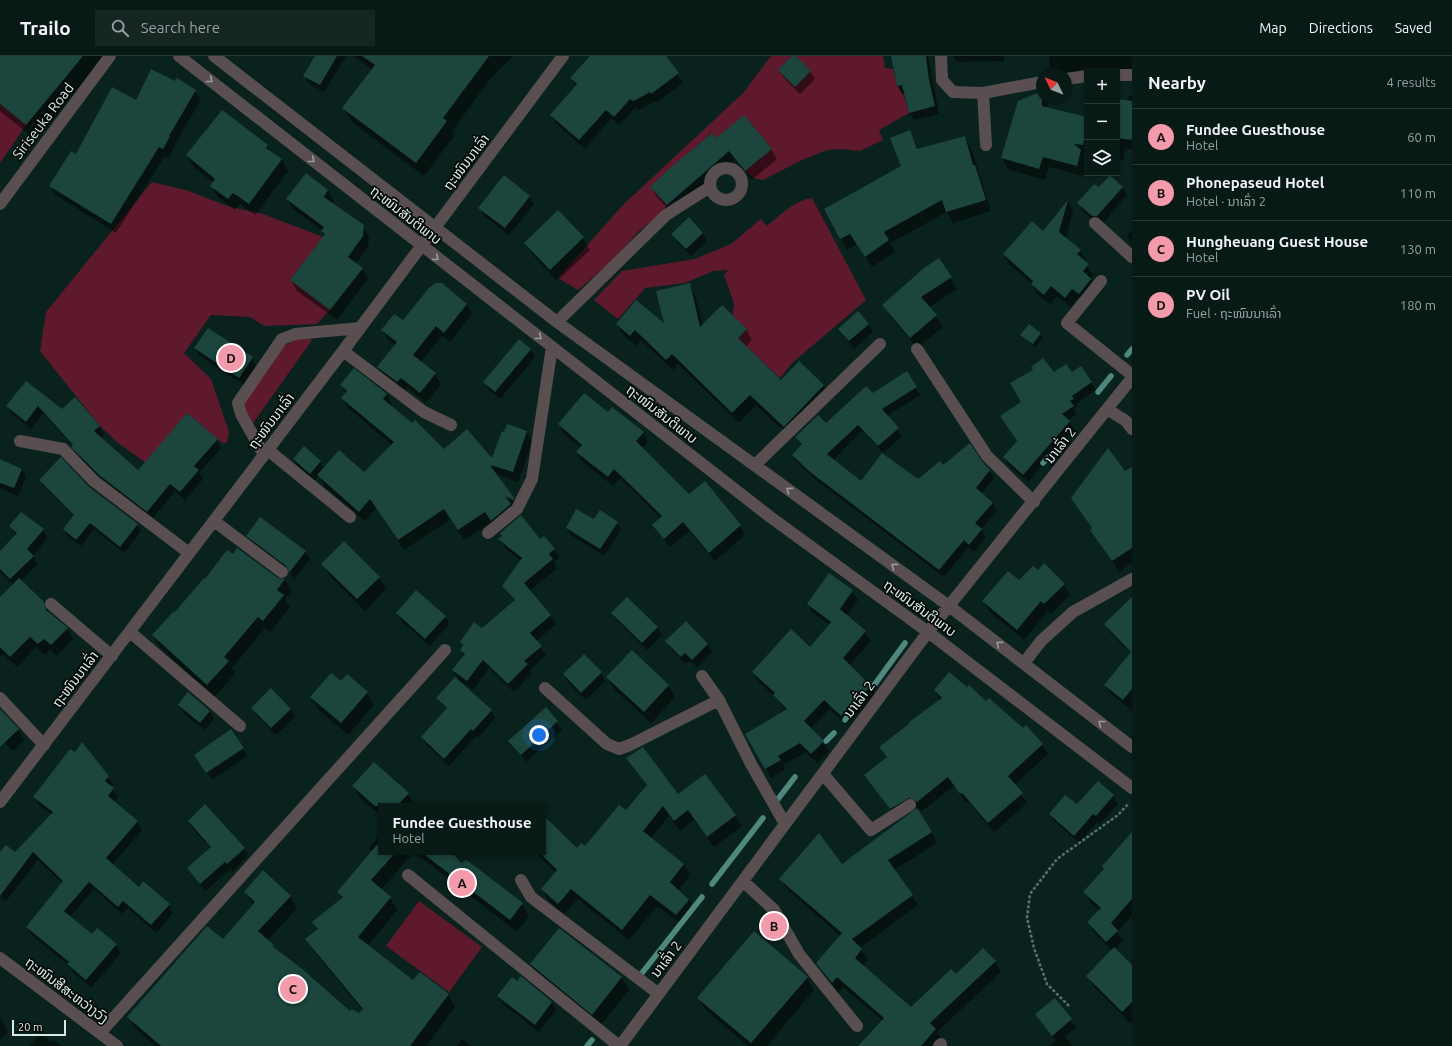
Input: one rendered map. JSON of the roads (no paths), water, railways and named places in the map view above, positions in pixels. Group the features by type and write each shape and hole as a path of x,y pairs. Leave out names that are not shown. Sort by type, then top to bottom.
{"street":[{"name":"Siriseuka Road","path":"0,204 110,56"},
{"name":"ຖະໜົນສັນຕິພາບ","path":"179,56 769,516 928,632 1132,788"},
{"name":"ຖະໜົນສັນຕິພາບ","path":"214,56 557,322 949,606 1132,748"},
{"name":"ຖະໜົນນາເລົ່າ","path":"0,802 343,351 564,56"},
{"path":"941,56 942,80 953,92 982,93 1036,83"},
{"path":"1120,75 1132,75"},
{"path":"1072,78 1084,76"},
{"path":"982,93 986,145"},
{"path":"557,322 666,215 710,187"},
{"path":"1095,223 1132,257"},
{"path":"1101,281 1067,323 1132,376"},
{"path":"350,517 266,452 241,414 238,403 282,339 295,334 360,328"},
{"path":"754,465 880,344"},
{"path":"488,533 517,509 532,479 552,347"},
{"path":"917,349 987,456 1034,502"},
{"path":"343,351 424,412 451,424"},
{"name":"ນາເລົ່າ 2","path":"620,1046 928,632 1034,502 1132,376"},
{"path":"1107,409 1126,421 1132,429"},
{"path":"20,441 63,449 94,481 189,553"},
{"path":"214,521 282,572"},
{"path":"1024,663 1041,641 1073,612 1132,579"},
{"path":"51,604 112,656"},
{"path":"130,632 240,726"},
{"path":"100,1033 445,650"},
{"path":"702,676 719,700 751,764 785,824"},
{"path":"545,688 607,744 619,749 630,745 719,700"},
{"path":"0,698 44,745"},
{"path":"823,774 871,830 910,805"},
{"path":"408,875 620,1046"},
{"path":"521,880 531,897 659,994"},
{"path":"743,881 774,910 799,954 858,1026"},
{"name":"ຖະໜົນສີສະຫວ່າງວົງ","path":"0,958 117,1046"}],"waterway":[{"path":"1127,355 1132,349"},
{"path":"1098,392 1111,376"},
{"path":"1043,463 1062,442"},
{"path":"872,688 905,643"},
{"path":"826,741 834,733"},
{"path":"778,799 795,777"},
{"path":"712,884 763,818"},
{"path":"642,973 702,897"},
{"path":"587,1046 592,1040"}],"place":[{"name":"PV Oil","path":"231,358"},
{"name":"Fundee Guesthouse","path":"462,883"},
{"name":"Phonepaseud Hotel","path":"774,926"},
{"name":"Hungheuang Guest House","path":"293,989"}]}
